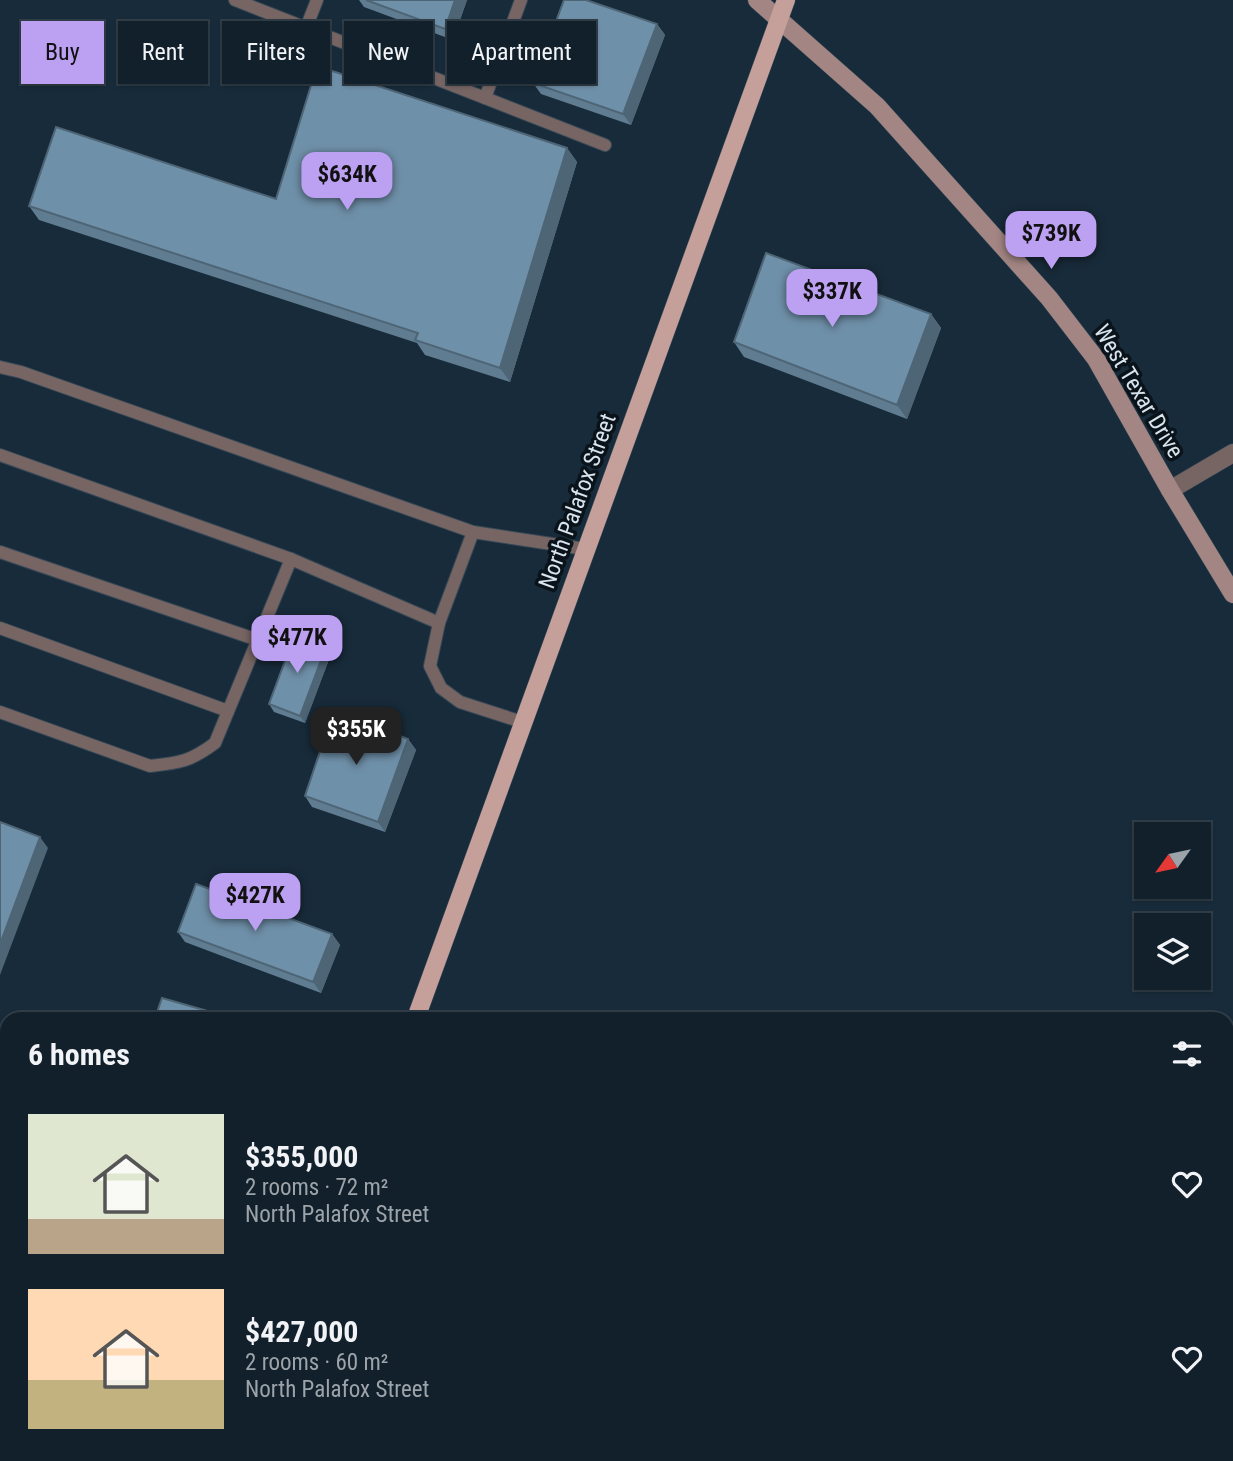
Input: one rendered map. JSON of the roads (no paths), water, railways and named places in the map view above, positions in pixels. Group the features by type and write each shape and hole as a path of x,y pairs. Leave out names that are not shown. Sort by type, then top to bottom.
{"main road":[{"name":"West Texar Drive","path":"757,0 877,106 1049,298 1096,359 1233,594"},
{"name":"North Palafox Street","path":"417,1012 786,0"}],"street":[{"path":"1170,490 1233,453"}],"lane":[{"path":"235,0 288,21"},
{"path":"309,21 317,0"},
{"path":"485,98 521,0"},
{"path":"330,37 605,145"},
{"path":"0,367 21,372 473,532 585,549"},
{"path":"0,455 291,559 439,623"},
{"path":"473,532 439,623 430,666 441,688 460,702 522,722"},
{"path":"0,552 258,640"},
{"path":"0,712 150,766 195,758 215,743 291,559"},
{"path":"0,628 228,711"}]}
